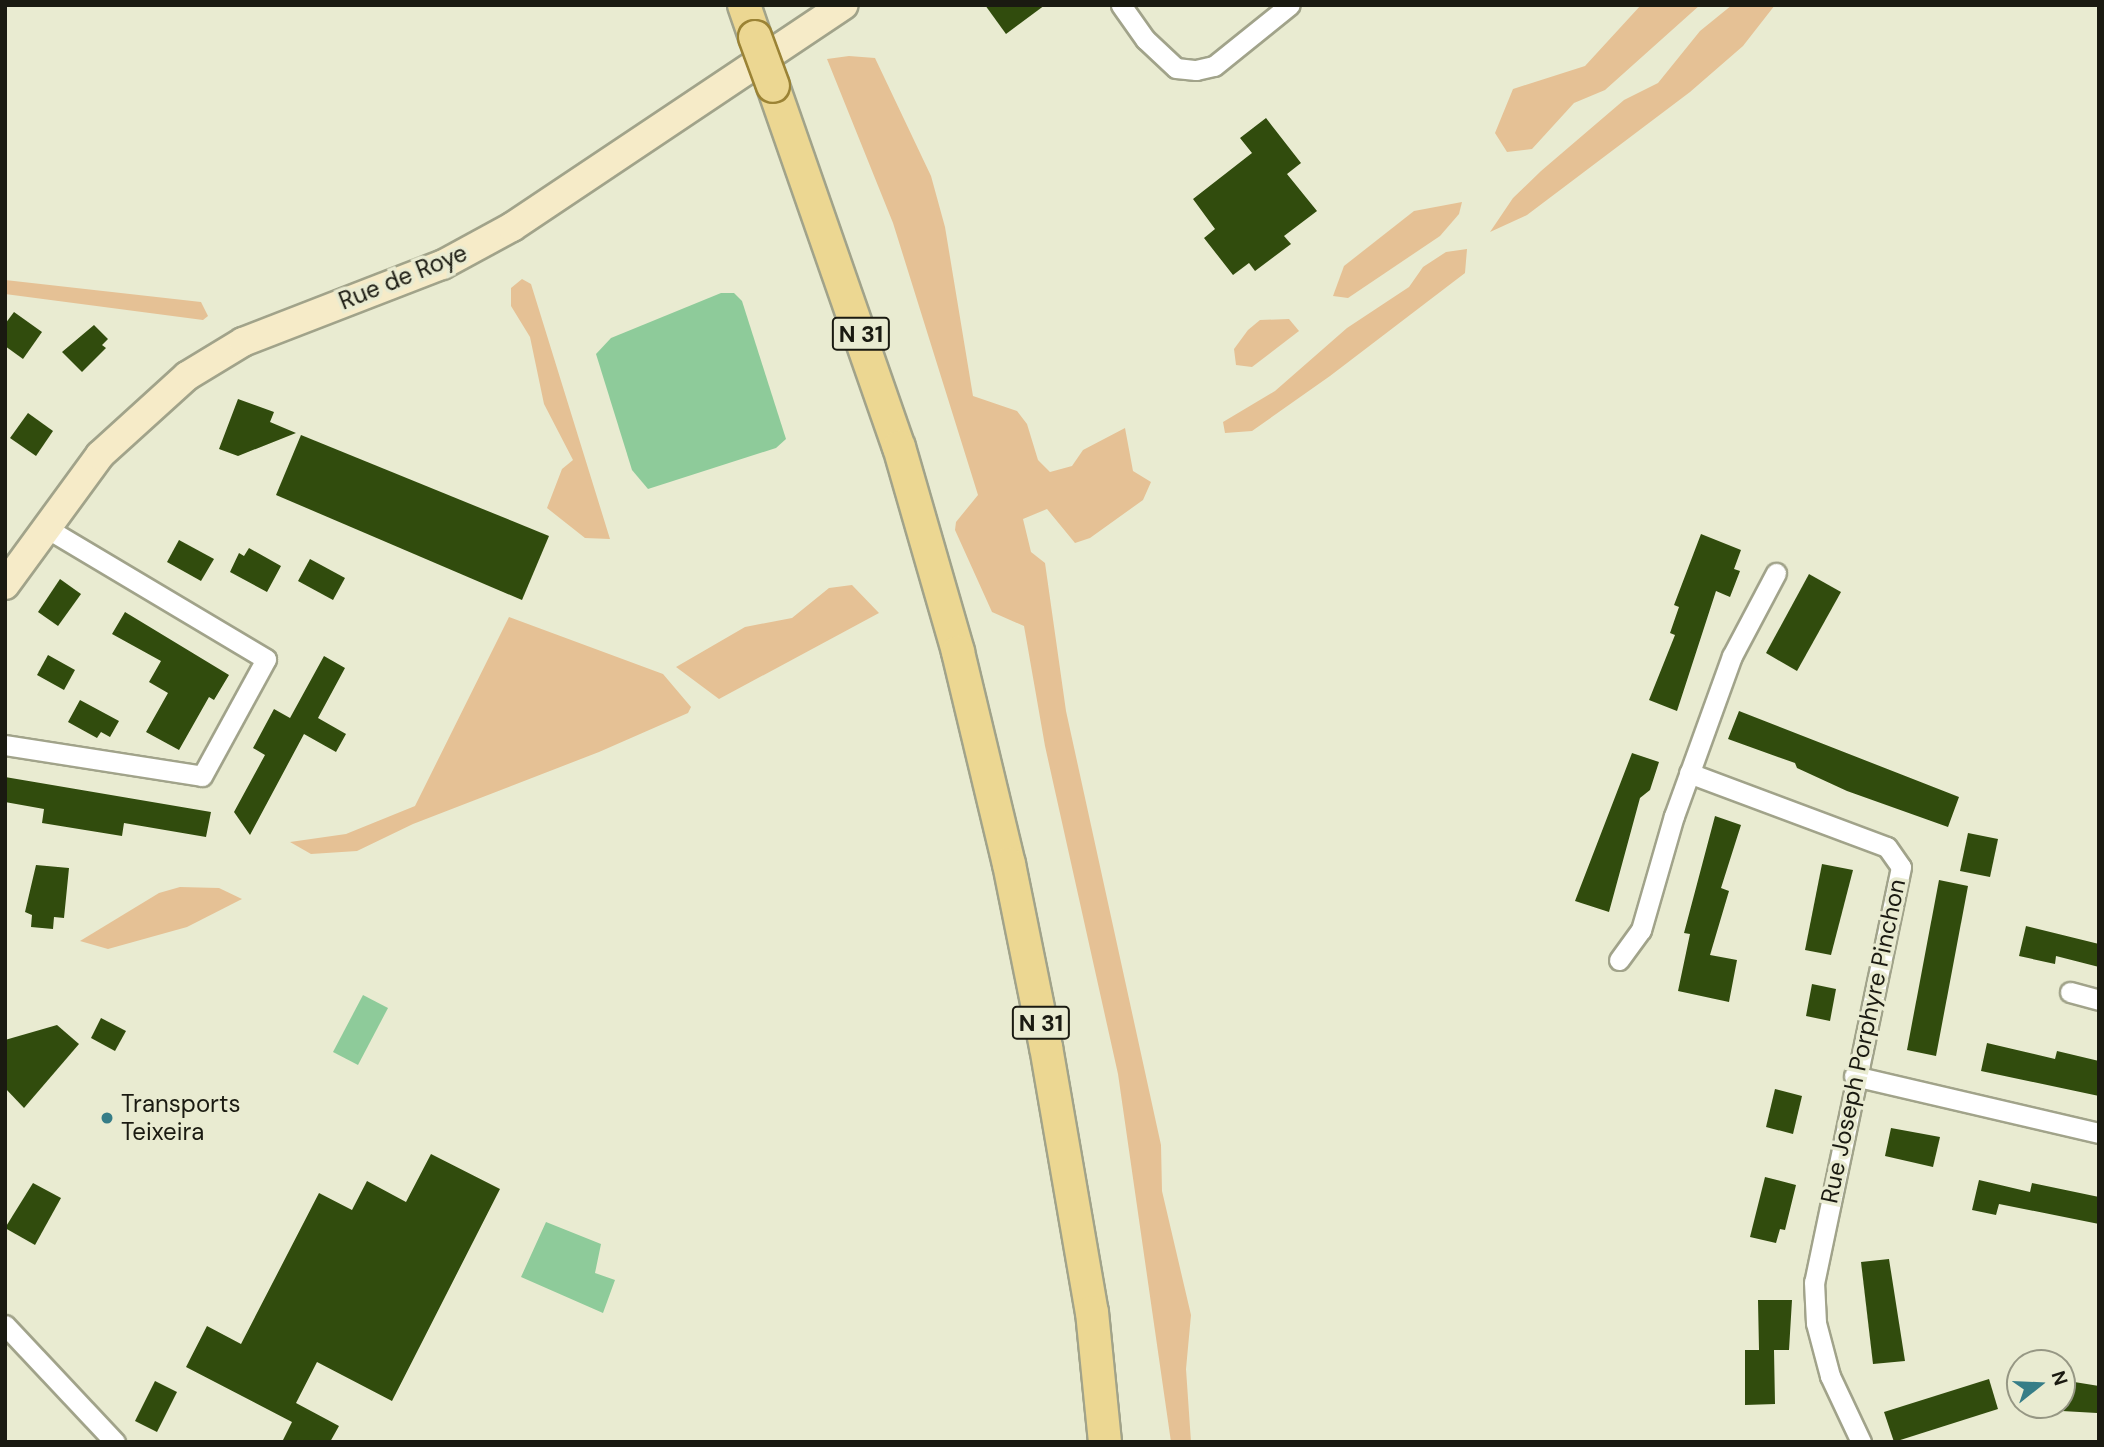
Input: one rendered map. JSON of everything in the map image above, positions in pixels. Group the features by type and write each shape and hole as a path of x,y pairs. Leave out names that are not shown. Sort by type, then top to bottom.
{"main road":[{"name":"N 31","path":"744,5 856,320 943,597 1009,864 1046,1047 1091,1312 1105,1442"},
{"name":"Rue de Roye","path":"10,569 118,435 215,357 283,323 442,265 512,227 843,5"}],"street":[{"path":"1121,5 1145,38 1176,68 1195,71 1214,66 1290,5"},
{"path":"5,745 202,776 266,659 45,527"},
{"path":"1619,960 1641,930 1689,773 1732,656 1776,573"},
{"name":"Rue Joseph Porphyre Pinchon","path":"1689,773 1887,847 1901,867 1854,1076 1814,1282 1816,1323 1830,1376 1861,1442"},
{"path":"2070,992 2099,1000"},
{"path":"1854,1076 2099,1133"},
{"path":"5,1325 115,1442"}],"shaded area":[{"path":"1641,5 1700,5 1605,90 1574,103 1532,149 1507,152 1495,133 1513,89 1585,66"},
{"path":"1732,5 1775,5 1743,46 1690,92 1527,215 1490,232 1513,198 1541,171 1624,100 1658,83 1700,31"},
{"path":"849,56 875,58 931,176 945,227 973,396 1017,411 1027,424 1038,460 1050,472 1072,466 1083,450 1125,428 1133,471 1151,482 1143,500 1090,538 1075,543 1047,509 1023,519 1031,552 1045,563 1066,711 1161,1145 1162,1191 1191,1315 1186,1369 1191,1442 1171,1442 1118,1074 1045,746 1024,626 992,612 955,530 956,522 978,495 893,223 827,59"},
{"path":"1462,202 1459,214 1440,236 1348,298 1333,296 1344,266 1414,211"},
{"path":"1467,249 1465,273 1330,376 1252,431 1225,433 1223,422 1275,391 1347,328 1409,287 1423,267 1446,252"},
{"path":"522,279 531,284 610,539 585,538 547,508 562,469 573,460 544,404 530,337 511,306 511,288"},
{"path":"5,280 201,302 208,316 203,320 5,294"},
{"path":"721,293 734,293 742,301 786,439 776,448 648,489 632,470 596,354 611,338"},
{"path":"1289,319 1299,331 1252,367 1236,365 1234,349 1248,330 1260,320"},
{"path":"852,585 879,613 719,699 676,667 745,627 792,618 829,588"},
{"path":"509,617 663,674 691,707 688,713 599,752 413,824 357,851 311,854 290,842 346,834 415,806"},
{"path":"180,887 219,888 242,899 187,927 108,949 80,941 159,893"},
{"path":"363,995 388,1008 358,1065 333,1052"},
{"path":"546,1222 601,1244 595,1273 615,1280 603,1313 521,1277"}],"building":[{"path":"985,5 1045,5 1006,34"},
{"path":"1266,118 1301,163 1287,174 1317,211 1284,236 1291,244 1255,271 1249,263 1233,275 1204,238 1215,229 1193,199 1252,153 1240,138"},
{"path":"14,312 42,332 23,359 5,346 5,324"},
{"path":"94,325 108,339 102,345 106,348 82,372 62,352"},
{"path":"238,399 274,412 270,422 296,433 238,456 219,449"},
{"path":"28,413 53,431 36,456 10,438"},
{"path":"301,435 549,536 522,600 276,495"},
{"path":"1701,534 1741,550 1734,569 1740,571 1730,597 1716,591 1677,711 1649,700 1675,635 1670,633 1679,607 1674,605"},
{"path":"179,540 214,559 201,581 167,562"},
{"path":"249,548 281,566 267,592 230,572 239,553 244,556"},
{"path":"310,559 345,578 333,600 298,581"},
{"path":"1809,574 1841,592 1797,671 1766,653"},
{"path":"60,579 81,594 58,626 38,612"},
{"path":"125,612 229,675 214,700 209,697 179,750 146,732 168,693 149,682 161,661 112,634"},
{"path":"48,655 75,670 64,690 37,675"},
{"path":"324,656 345,668 318,718 346,734 336,752 304,734 250,835 234,812 265,755 253,748 274,709 290,718"},
{"path":"80,700 119,721 110,737 101,732 97,738 68,722"},
{"path":"1739,711 1959,797 1948,827 1847,791 1797,768 1795,763 1728,739"},
{"path":"1632,753 1659,762 1650,790 1640,798 1609,912 1575,901"},
{"path":"5,777 211,812 206,837 124,823 122,836 42,823 44,809 5,802"},
{"path":"1715,816 1741,825 1721,888 1729,891 1710,955 1737,960 1729,1002 1678,991 1690,934 1684,933"},
{"path":"1968,833 1998,839 1990,877 1960,871"},
{"path":"1822,864 1853,870 1831,955 1805,950"},
{"path":"36,865 69,868 64,918 54,917 53,929 31,927 32,915 25,912"},
{"path":"1939,880 1968,886 1936,1056 1907,1050"},
{"path":"2026,926 2099,944 2099,967 2056,956 2055,964 2019,956"},
{"path":"1812,984 1836,989 1830,1021 1806,1016"},
{"path":"101,1018 126,1031 115,1051 91,1038"},
{"path":"57,1025 79,1044 24,1108 5,1088 5,1040"},
{"path":"1987,1043 2055,1059 2057,1051 2099,1061 2099,1096 1981,1071"},
{"path":"1775,1089 1802,1096 1793,1134 1766,1127"},
{"path":"1891,1128 1940,1137 1933,1167 1885,1156"},
{"path":"431,1154 500,1189 392,1401 317,1362 296,1403 339,1426 330,1442 282,1442 292,1422 186,1367 207,1326 241,1344 319,1193 352,1210 367,1181 406,1202"},
{"path":"1765,1177 1796,1185 1785,1230 1780,1229 1776,1243 1750,1237"},
{"path":"1979,1180 2030,1192 2032,1183 2099,1197 2099,1224 1999,1204 1996,1215 1972,1210"},
{"path":"33,1183 61,1198 35,1245 5,1228"},
{"path":"1889,1259 1905,1361 1873,1364 1861,1262"},
{"path":"1758,1300 1792,1300 1789,1350 1774,1350 1775,1404 1745,1405 1745,1350 1759,1350"},
{"path":"1989,1379 1998,1409 1894,1442 1884,1412"},
{"path":"155,1381 177,1392 157,1432 135,1421"},
{"path":"2076,1382 2099,1386 2097,1413 2076,1412"}],"place":[{"name":"Transports Teixeira","path":"107,1118"}]}
